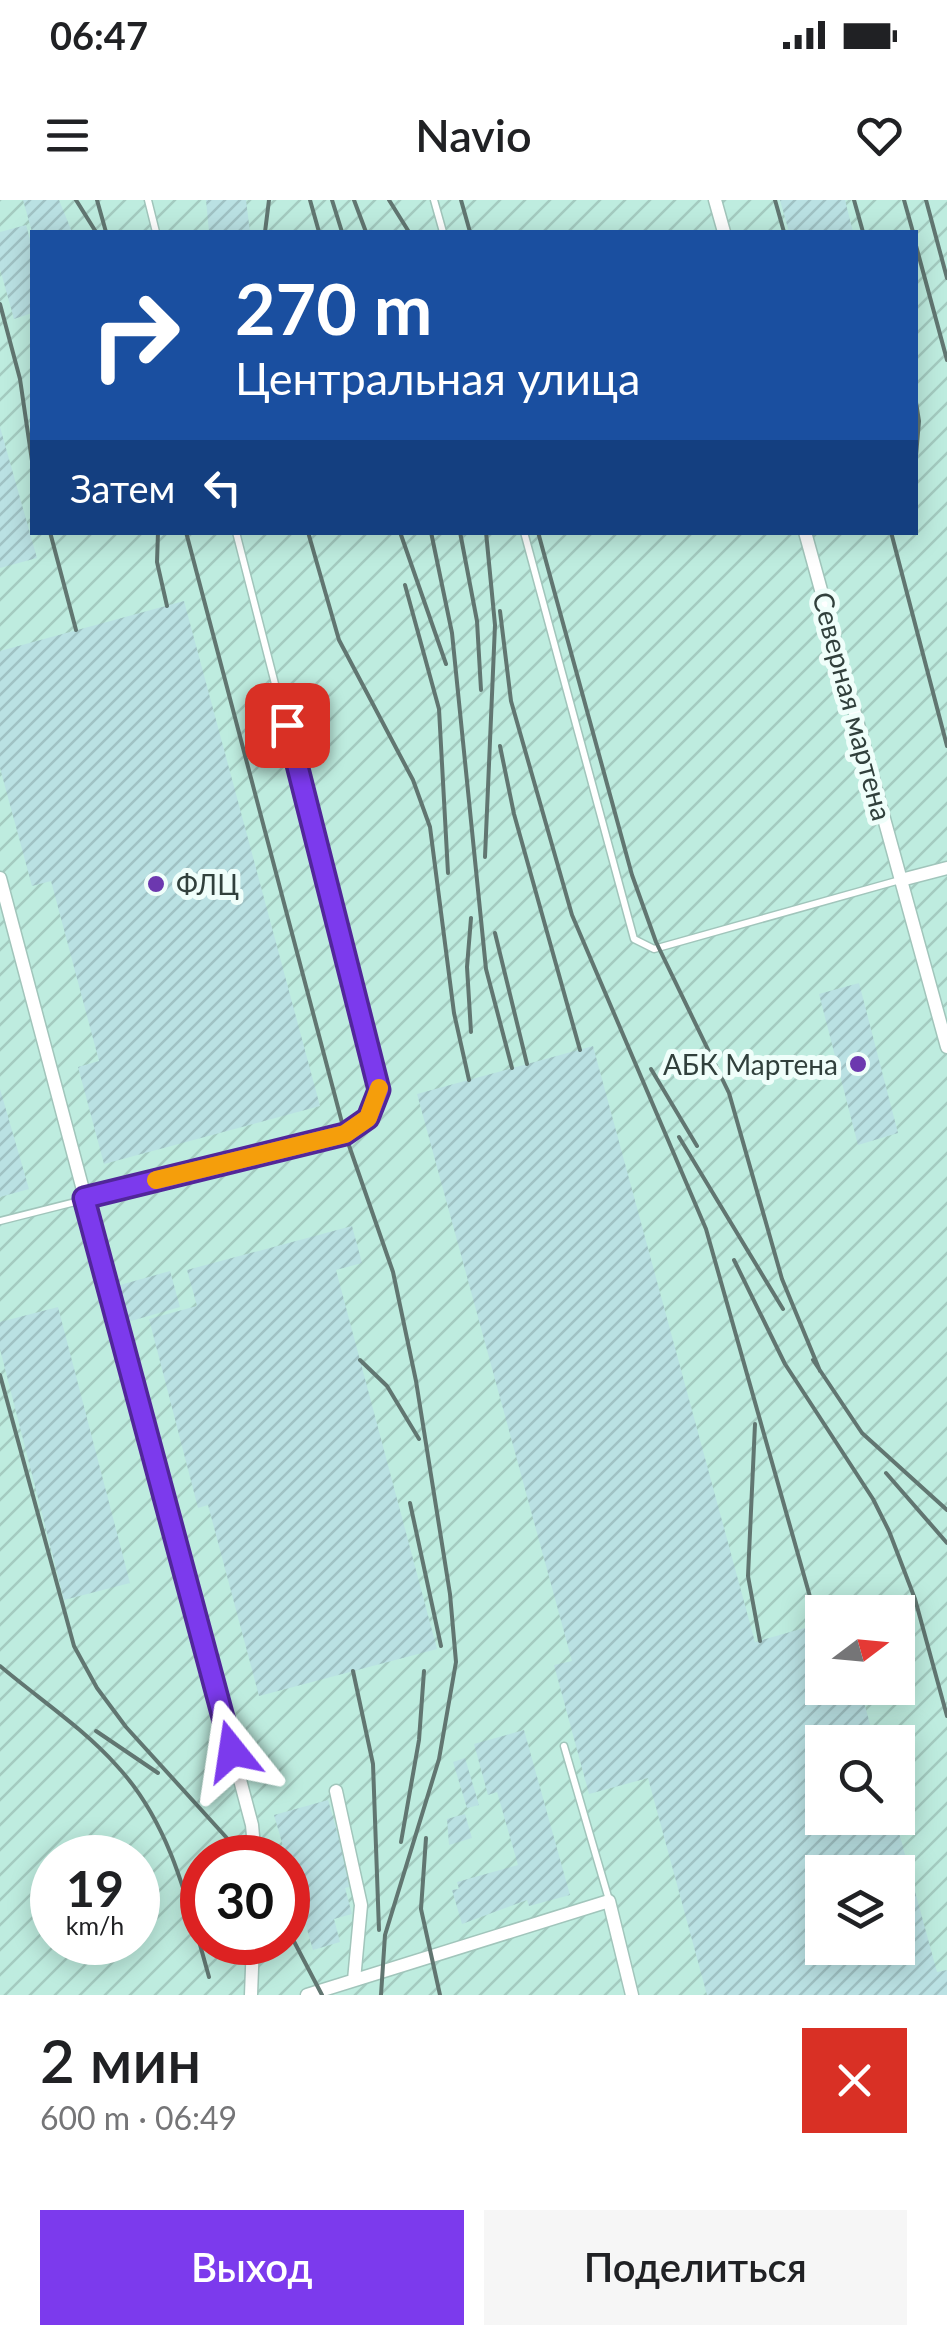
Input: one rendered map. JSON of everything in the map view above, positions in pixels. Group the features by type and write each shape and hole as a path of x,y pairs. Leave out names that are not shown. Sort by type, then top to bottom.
{"street":[{"path":"715,200 723,230"},
{"name":"Северная мартена","path":"806,535 947,1047"},
{"path":"901,880 947,868"},
{"path":"0,878 253,1835"},
{"path":"336,1791 362,1905 354,1980"},
{"path":"306,1995 609,1901 632,1995"},
{"path":"251,1995 252,1965"}],"lane":[{"path":"148,200 156,230"},
{"path":"434,200 442,230"},
{"path":"0,1222 345,1134 368,1118 379,1090 237,535"},
{"path":"525,535 634,940 654,949 901,880"},
{"path":"564,1746 609,1901"}],"shaded area":[{"path":"0,200 947,200 947,1995 0,1995"}],"building":[{"path":"23,200 59,200 71,230 31,230"},
{"path":"206,200 246,200 250,230 209,230"},
{"path":"780,200 845,200 852,230 788,230"},
{"path":"26,225 30,240 30,314 14,319 0,269 0,232"},
{"path":"0,427 37,558 0,568"},
{"name":"ФЛЦ","path":"184,601 320,1106 104,1164 78,1067 99,1061 51,881 32,886 0,768 0,651"},
{"name":"АБК Мартена","path":"859,983 898,1133 858,1145 819,994"},
{"path":"593,1046 755,1642 805,1628 805,1705 865,1705 870,1725 805,1725 805,1835 900,1835 905,1855 805,1855 805,1965 915,1965 915,1891 937,1972 947,1970 947,1995 707,1995 648,1778 589,1794 554,1665 572,1661 417,1094"},
{"path":"0,1089 29,1189 0,1197"},
{"path":"352,1226 362,1263 336,1270 437,1649 259,1696 208,1505 198,1508 149,1319 197,1306 187,1270"},
{"path":"170,1271 180,1307 124,1323 113,1287"},
{"path":"58,1307 130,1583 64,1600 0,1349 0,1322"},
{"path":"524,1730 570,1895 529,1906 527,1900 462,1924 452,1890 459,1889 457,1882 518,1865 497,1792 488,1795 474,1744"},
{"path":"465,1758 479,1805 467,1808 453,1762"},
{"path":"328,1800 353,1886 345,1888 352,1914 334,1919 340,1942 313,1950 310,1835 280,1835 274,1815"},
{"path":"465,1814 472,1838 449,1845 447,1819"}],"railway":[{"path":"76,200 95,230"},
{"path":"97,200 105,230"},
{"path":"265,230 269,200"},
{"path":"310,200 318,230"},
{"path":"332,200 341,230"},
{"path":"354,200 365,230"},
{"path":"389,200 408,230"},
{"path":"461,200 469,230"},
{"path":"775,200 783,230"},
{"path":"854,200 862,230"},
{"path":"904,200 912,230"},
{"path":"926,200 947,278"},
{"path":"918,253 947,360"},
{"path":"0,304 20,379 30,447"},
{"path":"918,415 918,432"},
{"path":"51,535 76,630"},
{"path":"158,535 157,562 167,606"},
{"path":"187,535 345,1134 393,1272 416,1381 450,1594 456,1662 439,1759 385,1935 381,1995"},
{"path":"309,535 339,640 413,780 430,827 454,1013 469,1080"},
{"path":"401,535 446,664"},
{"path":"432,535 452,633 486,969 512,1068"},
{"path":"461,535 477,621 481,690"},
{"path":"485,857 495,625 486,535"},
{"path":"539,535 632,875 656,942 729,1093 782,1279 820,1371"},
{"path":"892,535 947,746"},
{"path":"405,585 439,709 448,873"},
{"path":"500,611 511,701 572,915 706,1229 810,1595"},
{"path":"500,746 514,814 580,1050"},
{"path":"471,918 467,967 471,1032"},
{"path":"495,933 527,1064"},
{"path":"651,1069 697,1146"},
{"path":"679,1137 783,1309"},
{"path":"734,1260 785,1364 873,1499 889,1531 915,1599 947,1716"},
{"path":"360,1360 387,1386 419,1439"},
{"path":"813,1360 862,1433 947,1510"},
{"path":"0,1375 74,1646 97,1688 126,1727 224,1835"},
{"path":"755,1424 748,1576 760,1641"},
{"path":"886,1473 947,1543"},
{"path":"410,1503 441,1646"},
{"path":"0,1666 90,1739 136,1789 175,1866 209,1977"},
{"path":"353,1671 373,1764 379,1930"},
{"path":"401,1842 419,1740 424,1671"},
{"path":"96,1731 158,1773"},
{"path":"426,1838 421,1909 440,1995"},
{"path":"306,1965 322,1995"}],"slow traffic":[{"path":"156,1180 345,1134 368,1118 379,1088"}],"place":[{"name":"ФЛЦ","path":"156,884"},
{"name":"АБК Мартена","path":"858,1064"}],"route":[{"path":"232,1751 84,1198 345,1134 368,1118 379,1090 287,725"}]}
